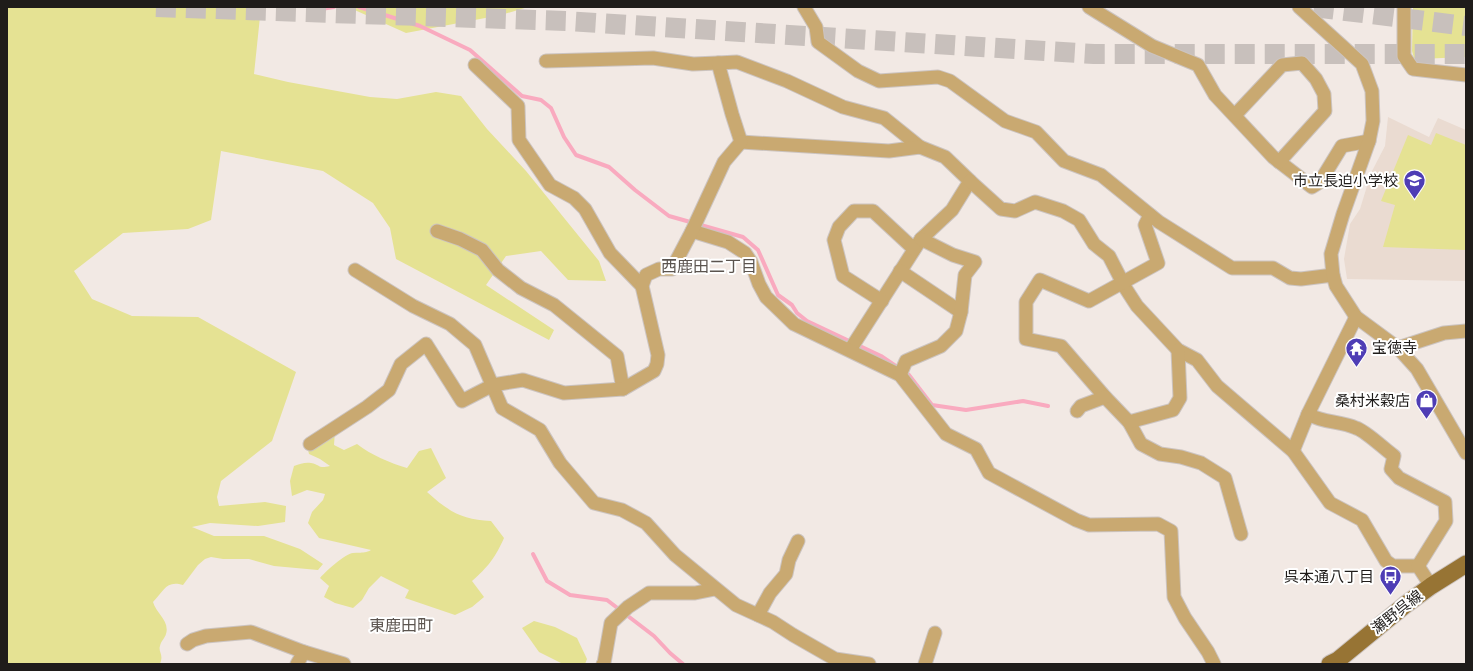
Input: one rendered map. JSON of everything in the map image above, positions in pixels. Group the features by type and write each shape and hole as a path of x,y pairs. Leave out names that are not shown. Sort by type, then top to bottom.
{"main road":[{"name":"瀬野呉線","path":"1330,664 1338,660 1430,586 1466,564"}],"street":[{"path":"804,7 816,26 818,42 858,71 879,81 938,77 950,81 1005,121 1036,132 1064,161 1101,175 1150,215 1232,268 1273,268 1290,278 1301,279 1333,275"},
{"path":"1089,7 1152,46 1198,64 1215,95 1279,162 1312,187 1320,182 1342,146 1369,141"},
{"path":"1299,7 1362,64 1372,91 1373,121 1369,141 1342,214 1331,254 1333,275 1336,286 1356,317 1398,348 1417,369 1466,453"},
{"path":"1404,7 1404,56 1414,69 1466,75"},
{"path":"546,61 653,58 694,64 738,62 787,81 843,107 884,118 920,147 945,157 1001,209 1015,212 1035,202 1063,211 1079,220 1094,244 1108,256 1137,306 1178,350 1197,360 1217,386 1293,451 1330,503 1362,520 1386,561 1393,566 1418,566"},
{"path":"718,63 741,142"},
{"path":"1235,115 1282,65 1302,63 1316,79 1324,94 1325,111 1279,162"},
{"path":"310,444 367,407 388,390 401,364 426,344 462,401 493,385 523,380 564,393 623,389 654,371 657,364 658,355 642,286 610,253 585,209 574,198 550,185 519,140 518,106 475,65"},
{"path":"741,142 889,151 920,147"},
{"path":"642,286 646,275 659,269 672,269 692,231 724,162 741,142"},
{"path":"850,350 918,244 952,210 970,181"},
{"path":"882,301 843,276 834,240 839,227 854,211 874,210 918,244 975,262 965,275 961,312 956,331 941,346 906,360 900,375"},
{"path":"1150,215 1146,225 1158,263 1089,302 1040,280 1026,302 1026,339 1061,346 1129,422 1141,444 1160,454 1182,457 1201,463 1225,478 1241,534"},
{"path":"437,231 444,232 482,250 498,270 515,283 554,305 617,356 623,389"},
{"path":"692,231 728,242 745,253 751,262 759,284 766,297 794,324 900,375 946,434 976,448 989,473 1076,520 1089,525 1158,524 1171,531 1174,596 1185,618 1208,652 1214,664"},
{"path":"355,270 413,306 450,324 475,345 502,408 540,430 560,463 594,503 622,510 646,523 675,555 736,605 773,622 835,659 869,664"},
{"path":"900,271 961,312"},
{"path":"1293,451 1308,414 1356,317"},
{"path":"1398,348 1444,333 1466,331"},
{"path":"1129,422 1173,410 1180,398 1178,350"},
{"path":"1077,411 1081,406 1105,396"},
{"path":"1308,414 1317,420 1339,423 1357,428 1394,456 1391,469 1399,478 1445,502 1446,521 1418,566"},
{"path":"758,615 770,593 786,574 789,560 798,541"},
{"path":"1418,566 1430,586"},
{"path":"603,664 611,623 628,607 649,593 696,593 715,589"},
{"path":"187,644 193,640 206,636 252,632 304,652 344,664"},
{"path":"925,664 935,633"},
{"path":"297,664 304,652"}],"shaded area":[{"path":"7,7 261,7 254,74 288,82 370,97 397,99 436,92 461,96 487,129 526,171 599,261 606,281 568,280 541,251 506,256 486,285 554,330 549,340 396,259 390,228 373,203 323,171 221,151 211,220 188,229 123,233 74,271 92,299 132,316 198,317 296,372 272,441 221,481 217,497 219,506 265,502 286,506 285,522 258,526 210,523 192,527 214,536 264,536 300,549 323,564 318,570 274,566 249,559 223,559 211,557 205,559 198,565 183,585 169,585 153,602 167,629 160,648 160,664 7,664"},
{"path":"348,7 528,7 501,15 406,33"},
{"path":"1413,7 1466,7 1466,57 1414,58 1412,51"},
{"name":"市立長迫小学校","path":"1388,117 1429,137 1438,118 1466,130 1466,281 1347,279 1344,259 1350,224 1360,209 1371,173 1385,146"},
{"path":"1436,133 1466,145 1466,250 1383,247 1395,205 1381,201 1408,135 1431,145"},
{"path":"335,431 334,445 344,450 357,444 368,452 394,464 407,468 419,451 431,448 446,478 427,492 456,513 472,519 491,521 504,538 491,562 472,581 484,597 472,607 455,615 405,598 409,590 381,576 369,588 362,600 353,608 335,603 324,597 329,586 320,578 323,575 345,556 371,550 319,538 308,523 312,512 323,500 325,494 307,490 292,496 290,481 294,466 302,463 309,463 321,467 330,466 309,454 307,445"},
{"path":"534,621 555,627 577,638 587,659 585,664 563,664 539,652 522,628"}],"waterway":[{"path":"318,7 321,9 334,7"},
{"path":"359,7 420,26 470,50 522,96 541,100 551,108 564,137 576,155 609,167 635,190 669,216 743,237 758,250 778,295 792,305 797,313 807,321 881,356 909,375 932,405 966,410 1023,401 1048,406"},
{"path":"533,554 547,581 570,595 607,600 654,636 683,664"}],"tunnel":[{"path":"156,7 566,21 1094,54 1466,54"},
{"path":"1314,7 1466,26"}],"place":[{"name":"市立長迫小学校","path":"1414,200"},
{"name":"宝徳寺","path":"1356,368"},
{"name":"桑村米穀店","path":"1426,420"},
{"name":"呉本通八丁目","path":"1390,596"}],"district":[{"name":"西鹿田二丁目","path":"709,266"},
{"name":"東鹿田町","path":"401,625"}]}
